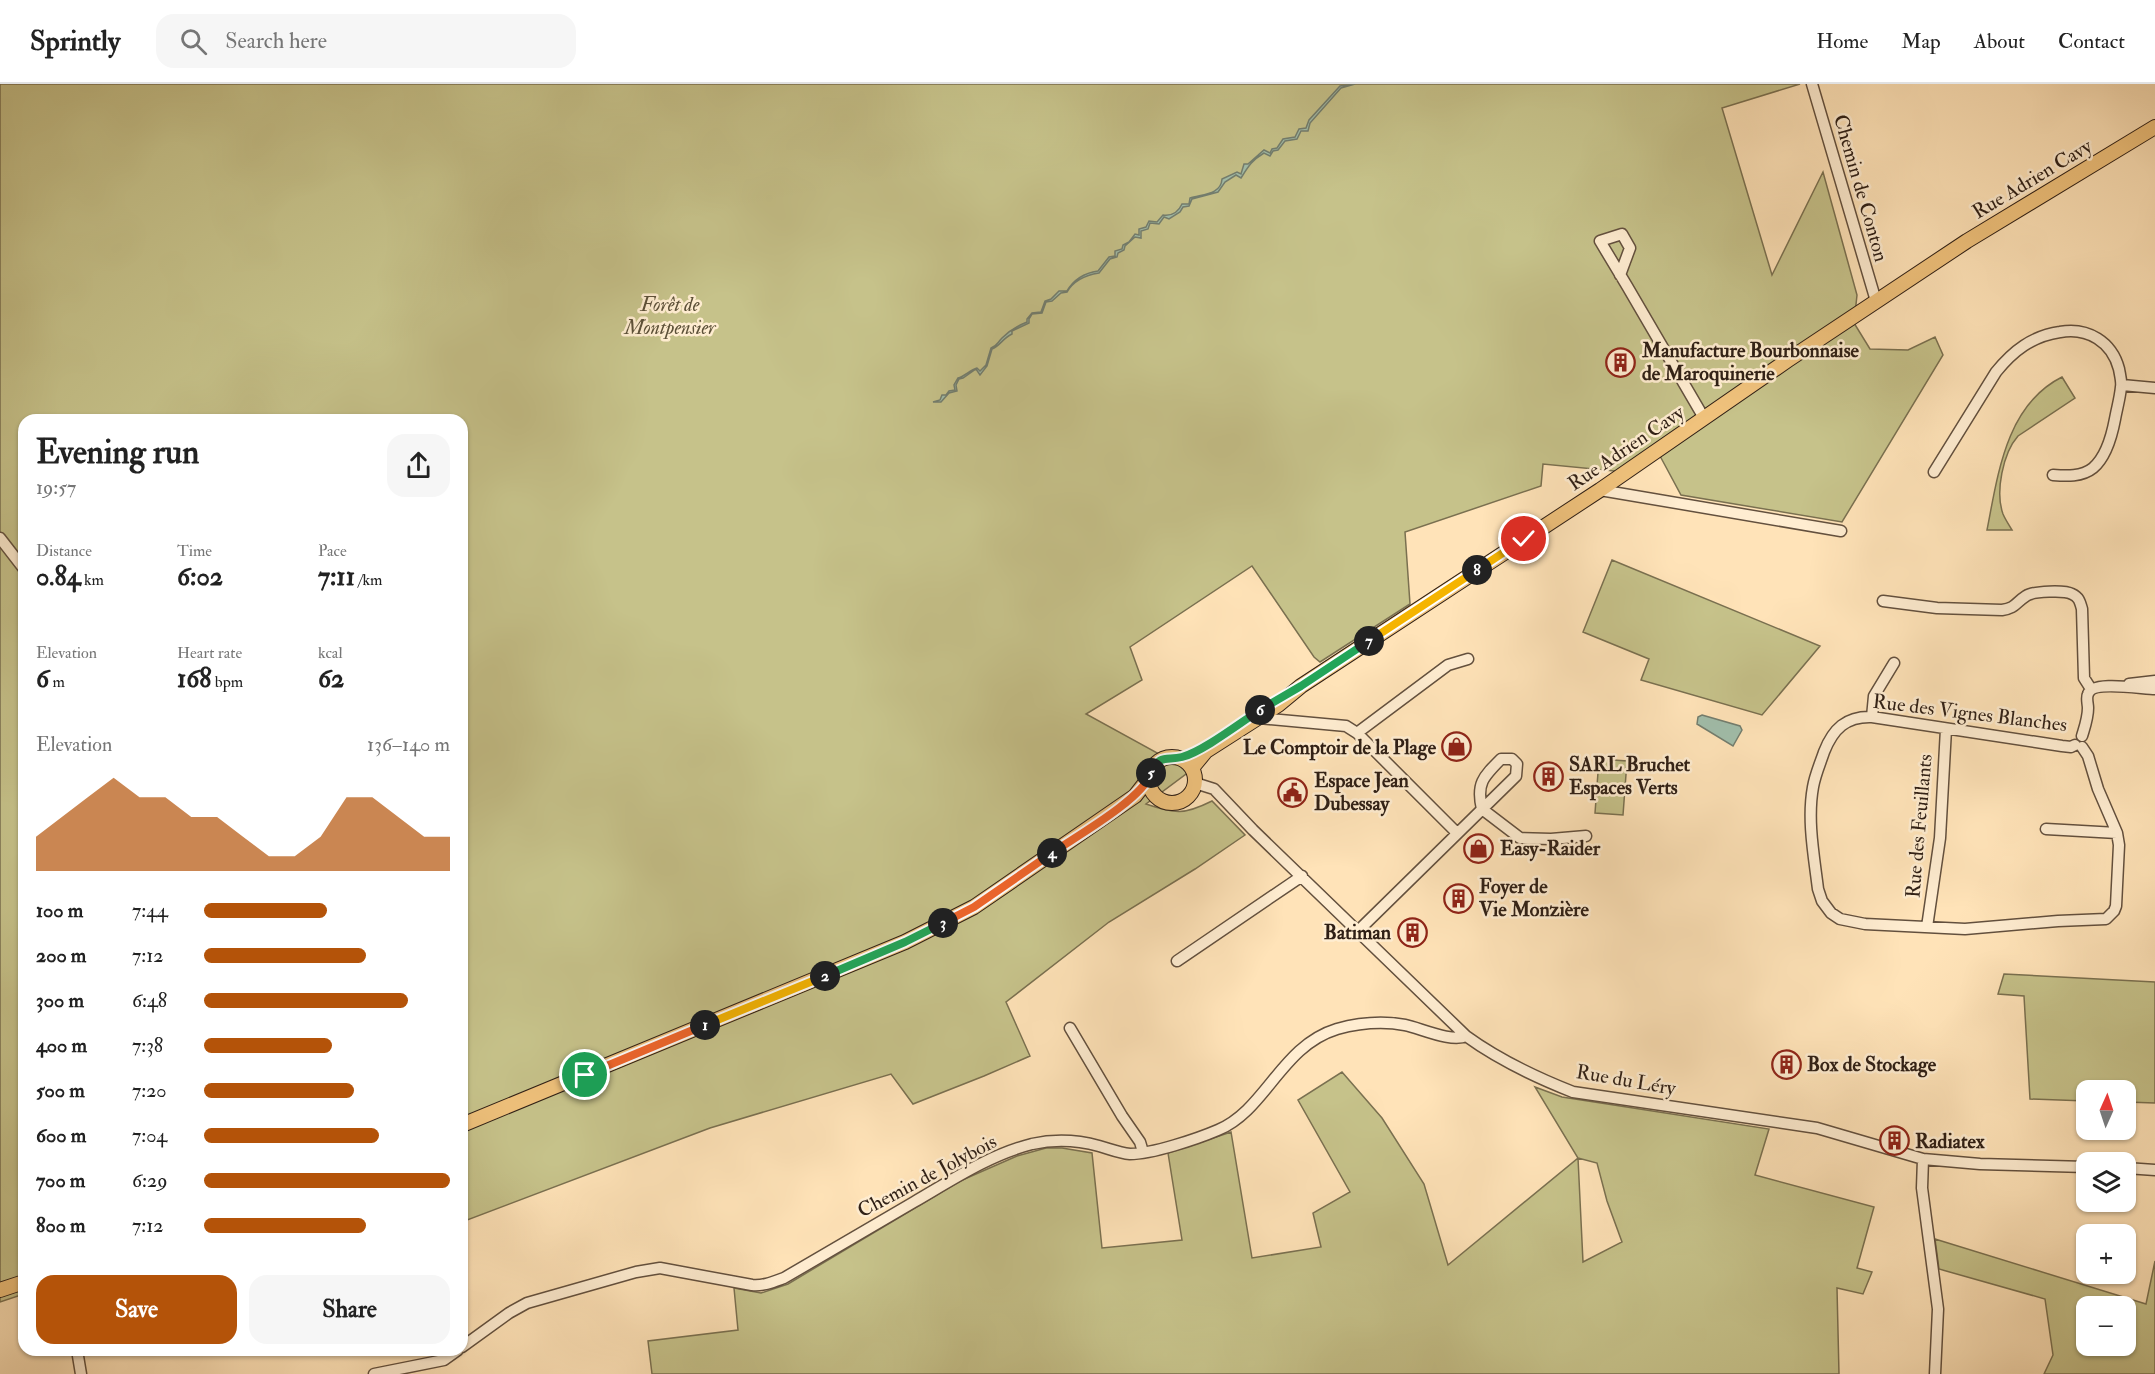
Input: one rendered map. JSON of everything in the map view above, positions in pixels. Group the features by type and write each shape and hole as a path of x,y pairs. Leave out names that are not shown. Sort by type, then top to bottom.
{"main road":[{"name":"Rue Adrien Cavy","path":"1192,768 1206,751 1278,705 1301,686 1600,490 1876,301 1967,241 2155,127"},
{"name":"Rue Adrien Cavy","path":"1179,758 1196,751 1301,686"},
{"path":"468,1123 905,942 974,907 1135,796 1149,778 1155,764 1161,760 1179,758 1192,768 1195,783 1193,790 1182,801 1167,803 1154,794 1149,778"},
{"path":"1135,796 1154,794"},
{"path":"0,1290 18,1284"}],"street":[{"name":"Chemin de Conton","path":"1812,84 1876,301"},
{"path":"1620,275 1704,418"},
{"path":"1934,472 2007,358 2031,341 2069,330 2090,334 2107,345 2116,360 2122,386 2113,429 2101,459 2093,468 2084,472 2071,476 2053,475"},
{"path":"2122,386 2155,388"},
{"path":"1600,490 1841,531"},
{"path":"0,538 18,561"},
{"path":"1882,601 1937,608 2002,610 2013,609 2027,595 2036,592 2070,592 2079,598 2082,609 2084,678 2091,689 2096,687 2155,689"},
{"path":"1357,733 1448,665 1468,659"},
{"path":"1872,717 1874,696 1894,663"},
{"path":"2114,687 2155,681"},
{"name":"Rue des Vignes Blanches","path":"2080,742 2088,756 2098,789 2117,833 2119,845 2117,900 2114,911 2106,919 1965,929 1865,924 1839,919 1827,908 1818,889 1811,802 1815,776 1830,738 1842,724 1860,717 1872,717 2071,747 2080,742 2087,722 2087,694 2091,689"},
{"path":"1278,705 1285,720"},
{"path":"1258,718 1346,726 1357,733 1457,833"},
{"name":"Rue des Feuillants","path":"1927,927 1940,838 1946,729"},
{"path":"1359,930 1457,833 1482,809 1516,776 1517,765 1512,759 1501,759 1486,775 1478,793 1482,809 1520,838 1551,839 1586,836"},
{"name":"Rue du Léry","path":"1195,783 1214,789 1253,830 1359,930 1466,1036 1484,1049 1535,1077 1573,1092 1817,1128 1923,1159 1980,1164 2076,1167"},
{"path":"2046,829 2117,833"},
{"path":"1177,961 1302,876"},
{"name":"Chemin de Jolybois","path":"468,1343 509,1313 527,1304 636,1272 660,1268 762,1286 784,1278 967,1171 1003,1154 1033,1144 1064,1140 1084,1142 1120,1153 1143,1152 1161,1149 1227,1126 1243,1113 1303,1046 1319,1035 1339,1029 1386,1023 1406,1025 1446,1036 1463,1038 1466,1036"},
{"path":"1070,1028 1140,1142 1143,1152"},
{"path":"1923,1159 1923,1200 1938,1309 1935,1374"},
{"path":"2136,1169 2155,1170"},
{"path":"78,1356 81,1374"},
{"path":"374,1374 444,1360 450,1356"}],"green space":[{"name":"Forêt de Montpensier","path":"0,84 1800,84 1722,108 1772,275 1823,172 1857,295 1854,323 1870,349 1908,350 1935,337 1943,355 1842,522 1681,495 1660,456 1635,473 1543,464 1541,486 1405,532 1410,604 1320,662 1314,657 1252,566 1130,647 1142,680 1086,714 1190,771 1146,804 1179,812 1194,809 1212,801 1245,835 1109,922 1006,1002 1030,1056 913,1104 891,1074 710,1128 468,1220 468,414 18,414 18,1296 0,1302"},
{"path":"2062,377 2075,398 2018,436 2008,452 2002,473 2000,495 2004,516 2012,530 1987,530 2001,464 2017,423 2028,405 2043,389"},
{"path":"1612,560 1820,646 1762,715 1641,680 1649,659 1583,632"},
{"path":"1599,759 1627,761 1623,815 1595,813"},
{"path":"2004,974 2155,982 2155,1103 2136,1102 2136,1080 2076,1080 2076,1101 2030,1099 2024,996 1998,994"},
{"path":"1342,1072 1382,1118 1424,1184 1448,1265 1578,1158 1535,1087 1562,1097 1769,1129 1755,1175 1874,1207 1857,1268 1872,1272 1863,1294 1837,1288 1839,1374 652,1374 648,1341 738,1330 734,1288 761,1293 788,1284 960,1181 1017,1156 1046,1148 1092,1153 1102,1248 1182,1240 1168,1153 1231,1132 1252,1258 1321,1247 1313,1213 1350,1192 1298,1100","holes":["1578,1158 1597,1163 1607,1201 1622,1242 1583,1262"]},
{"path":"1935,1239 2120,1296 2076,1296 2076,1356 2136,1356 2136,1301 2146,1304 2155,1261 2155,1374 2044,1374 2053,1355 2045,1299 1939,1269"}],"shaded area":[{"path":"1355,84 1341,88 1310,123 1308,131 1301,131 1297,139 1285,141 1270,156 1264,153 1251,164 1241,178 1236,175 1225,182 1218,192 1192,199 1189,206 1183,207 1180,212 1169,219 1164,217 1159,224 1150,223 1148,229 1141,231 1141,238 1135,237 1125,246 1124,250 1118,253 1117,257 1110,259 1099,273 1077,281 1067,292 1046,302 1042,313 1032,314 1029,323 1012,331 1012,334 992,349 987,366 980,375 976,369 959,379 956,385 957,391 949,393 941,402 933,402 940,400 942,395 946,395 949,391 955,390 954,385 958,378 977,368 980,371 986,365 991,348 1005,335 1027,322 1032,313 1041,312 1045,301 1051,299 1059,291 1067,291 1080,277 1098,271 1109,257 1115,256 1115,251 1122,249 1123,245 1129,242 1135,234 1139,235 1139,229 1146,227 1149,221 1157,222 1163,215 1176,212 1182,204 1189,204 1190,198 1215,191 1222,179 1237,172 1241,174 1244,164 1248,164 1264,150 1270,153 1283,139 1295,137 1299,129 1306,128 1309,120 1340,86"},
{"path":"1702,715 1740,726 1742,730 1733,746 1697,724 1698,717"}],"place":[{"name":"Manufacture Bourbonnaise de Maroquinerie","path":"1621,362"},
{"name":"Le Comptoir de la Plage","path":"1457,747"},
{"name":"SARL Bruchet Espaces Verts","path":"1548,776"},
{"name":"Espace Jean Dubessay","path":"1293,792"},
{"name":"Easy-Raider","path":"1479,848"},
{"name":"Foyer de Vie Monzière","path":"1458,898"},
{"name":"Batiman","path":"1412,932"},
{"name":"Box de Stockage","path":"1786,1064"},
{"name":"Radiatex","path":"1894,1141"}],"route":[{"path":"585,1075 905,942 974,907 1135,796 1149,778 1155,764 1167,758 1179,758 1196,751 1301,686 1524,539"}]}
